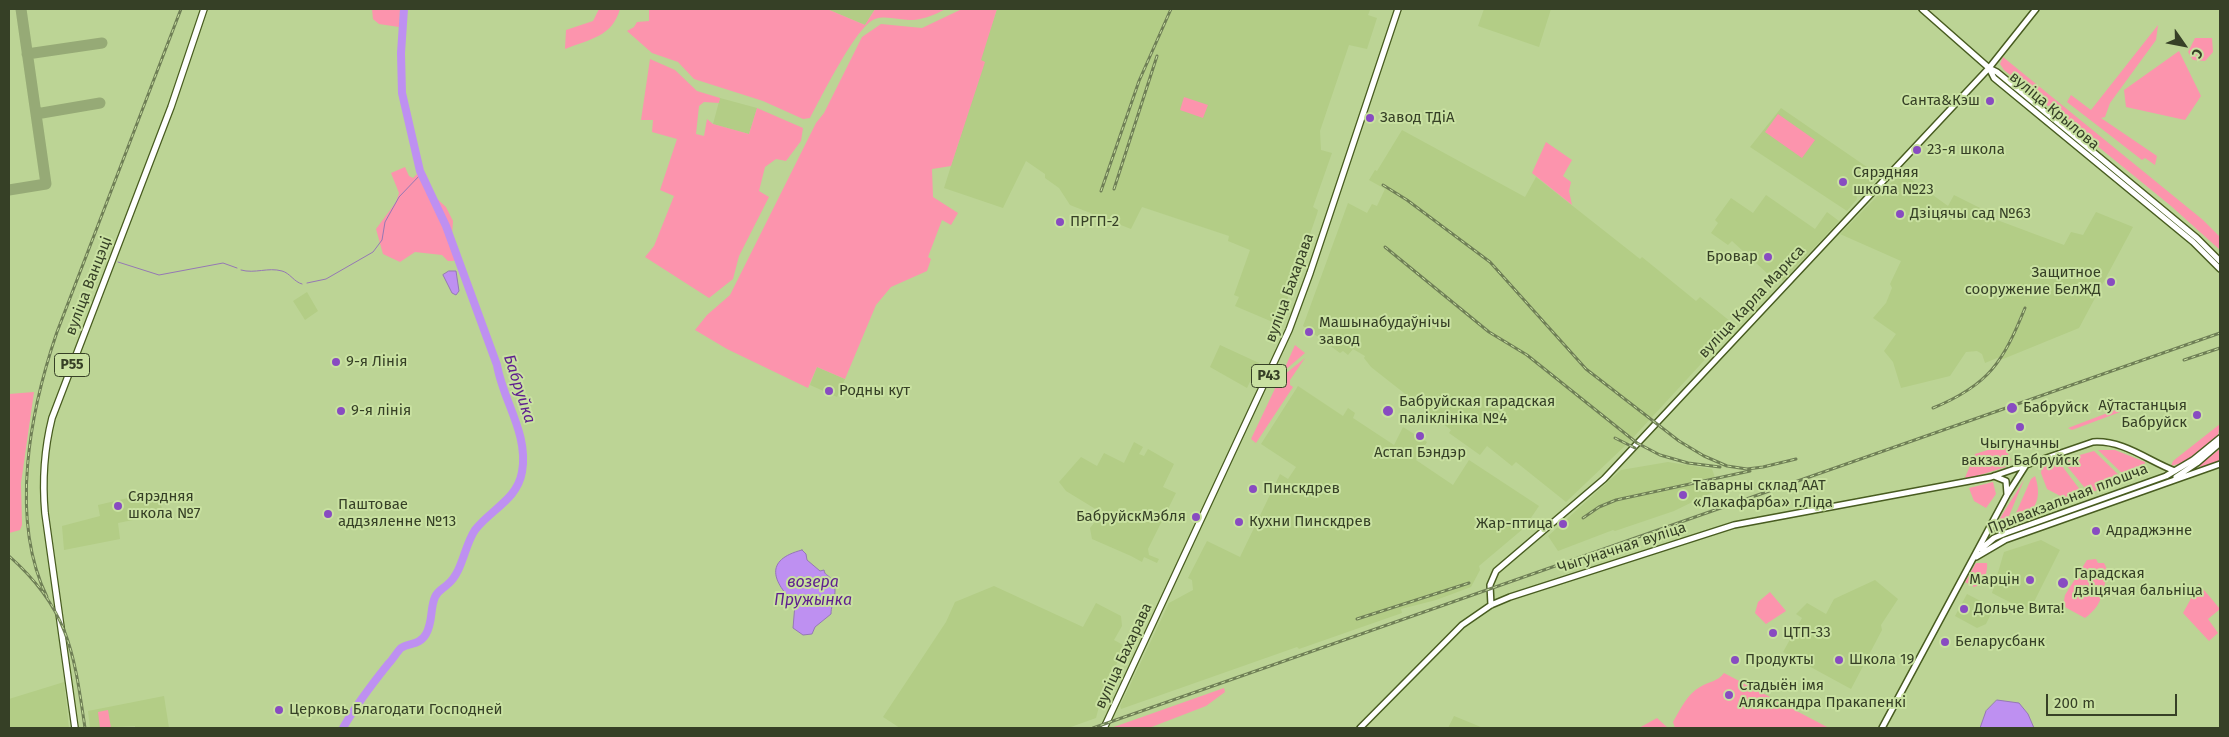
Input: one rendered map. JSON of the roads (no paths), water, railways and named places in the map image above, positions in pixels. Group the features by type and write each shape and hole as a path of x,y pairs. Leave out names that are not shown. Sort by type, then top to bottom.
{"main road":[{"name":"вуліца Ванцэці","path":"75,728 45,513 42,483 44,451 52,418 171,107 204,9"},
{"name":"вуліца Бахарава","path":"1104,728 1289,330 1310,273 1398,9"},
{"path":"1922,9 1990,68"},
{"name":"вуліца Карла Маркса","path":"1491,605 1490,585 1496,571 1604,479 1990,68 2036,9"},
{"name":"вуліца Крылова","path":"1990,68 2197,238 2220,261"},
{"name":"вуліца Крылова","path":"1990,68 1994,78 2193,242 2220,268"},
{"name":"Прывакзальная плошча","path":"1975,557 1987,542 2006,533 2175,471 2220,438"},
{"name":"Чыгуначная вуліца","path":"1491,605 1510,597 1734,525 1992,477 2078,446 2102,441 2127,448 2175,471"},
{"path":"2169,481 2197,464 2220,443"},
{"path":"2169,481 2220,464"},
{"path":"1882,728 2007,494 2027,465"},
{"path":"1992,477 2001,477 2006,481 2007,494"},
{"name":"Прывакзальная плошча","path":"1975,557 2005,540 2169,481"},
{"path":"1994,520 1997,529 2006,533"},
{"path":"1360,728 1446,640 1476,614 1491,605"}],"water":[{"path":"449,271 456,271 459,291 456,295 452,293 443,275"},
{"name":"возера Пружынка","path":"802,550 806,554 807,560 820,571 824,570 834,583 835,588 831,614 815,627 812,634 803,635 793,628 795,604 781,588 776,572 781,560 790,554"},
{"path":"1997,700 2019,703 2028,714 2034,728 1980,728 1986,711"}],"waterway":[{"name":"Бабруйка","path":"343,728 364,695 401,648 420,640 426,634 430,625 432,606 436,595 453,579 475,530 515,490 522,472 522,444 519,431 497,365 446,226 420,171 402,93 401,53 404,9"},
{"path":"307,283 326,279 373,252 382,240 385,222 399,197 421,174"},
{"path":"118,262 159,275 223,263 237,268"},
{"path":"241,270 282,271 302,284"}],"railway":[{"path":"47,597 35,566 29,534 26,500 32,430 39,396 57,332 181,9"},
{"path":"1101,191 1139,81 1171,9"},
{"path":"1114,189 1157,56"},
{"path":"1383,185 1407,200 1490,262 1586,369 1679,441 1704,456 1727,466 1747,469 1796,459"},
{"path":"1385,247 1489,332 1527,355 1637,443 1660,455 1688,463 1720,467"},
{"path":"1933,408 1968,390 1992,370 2009,343 2025,308"},
{"path":"1093,728 2220,333"},
{"path":"2184,360 2220,348"},
{"path":"1615,438 1635,448"},
{"path":"1583,518 1599,507 1616,500 1750,471"},
{"path":"9,556 45,595 57,614 72,655 85,728"},
{"path":"1357,619 1469,583"}],"place":[{"name":"Санта&Кэш","path":"1990,101"},
{"name":"Завод ТДіА","path":"1370,118"},
{"name":"23-я школа","path":"1917,150"},
{"name":"Сярэдняя школа №23","path":"1843,182"},
{"name":"Дзіцячы сад №63","path":"1900,214"},
{"name":"ПРГП-2","path":"1060,222"},
{"name":"Бровар","path":"1768,257"},
{"name":"Защитное сооружение БелЖД","path":"2111,282"},
{"name":"Машынабудаўнічы завод","path":"1309,332"},
{"name":"9-я Лінія","path":"336,362"},
{"name":"Родны кут","path":"829,391"},
{"name":"Бабруйск","path":"2012,408"},
{"name":"9-я лінія","path":"341,411"},
{"name":"Бабруйская гарадская паліклініка №4","path":"1388,411"},
{"name":"Аўтастанцыя Бабруйск","path":"2197,415"},
{"name":"Чыгуначны вакзал Бабруйск","path":"2020,427"},
{"name":"Астап Бэндэр","path":"1420,436"},
{"name":"Пинскдрев","path":"1253,489"},
{"name":"Таварны склад ААТ «Лакафарба» г.Ліда","path":"1683,495"},
{"name":"Сярэдняя школа №7","path":"118,506"},
{"name":"Паштовае аддзяленне №13","path":"328,514"},
{"name":"БабруйскМэбля","path":"1196,517"},
{"name":"Кухни Пинскдрев","path":"1239,522"},
{"name":"Жар-птица","path":"1563,524"},
{"name":"Адраджэнне","path":"2096,531"},
{"name":"Марцін","path":"2030,580"},
{"name":"Гарадская дзіцячая бальніца","path":"2063,583"},
{"name":"Дольче Вита!","path":"1964,609"},
{"name":"ЦТП-33","path":"1773,633"},
{"name":"Беларусбанк","path":"1945,642"},
{"name":"Продукты","path":"1735,660"},
{"name":"Школа 19","path":"1839,660"},
{"name":"Стадыён імя Аляксандра Пракапенкі","path":"1729,695"},
{"name":"Церковь Благодати Господней","path":"279,710"}]}
